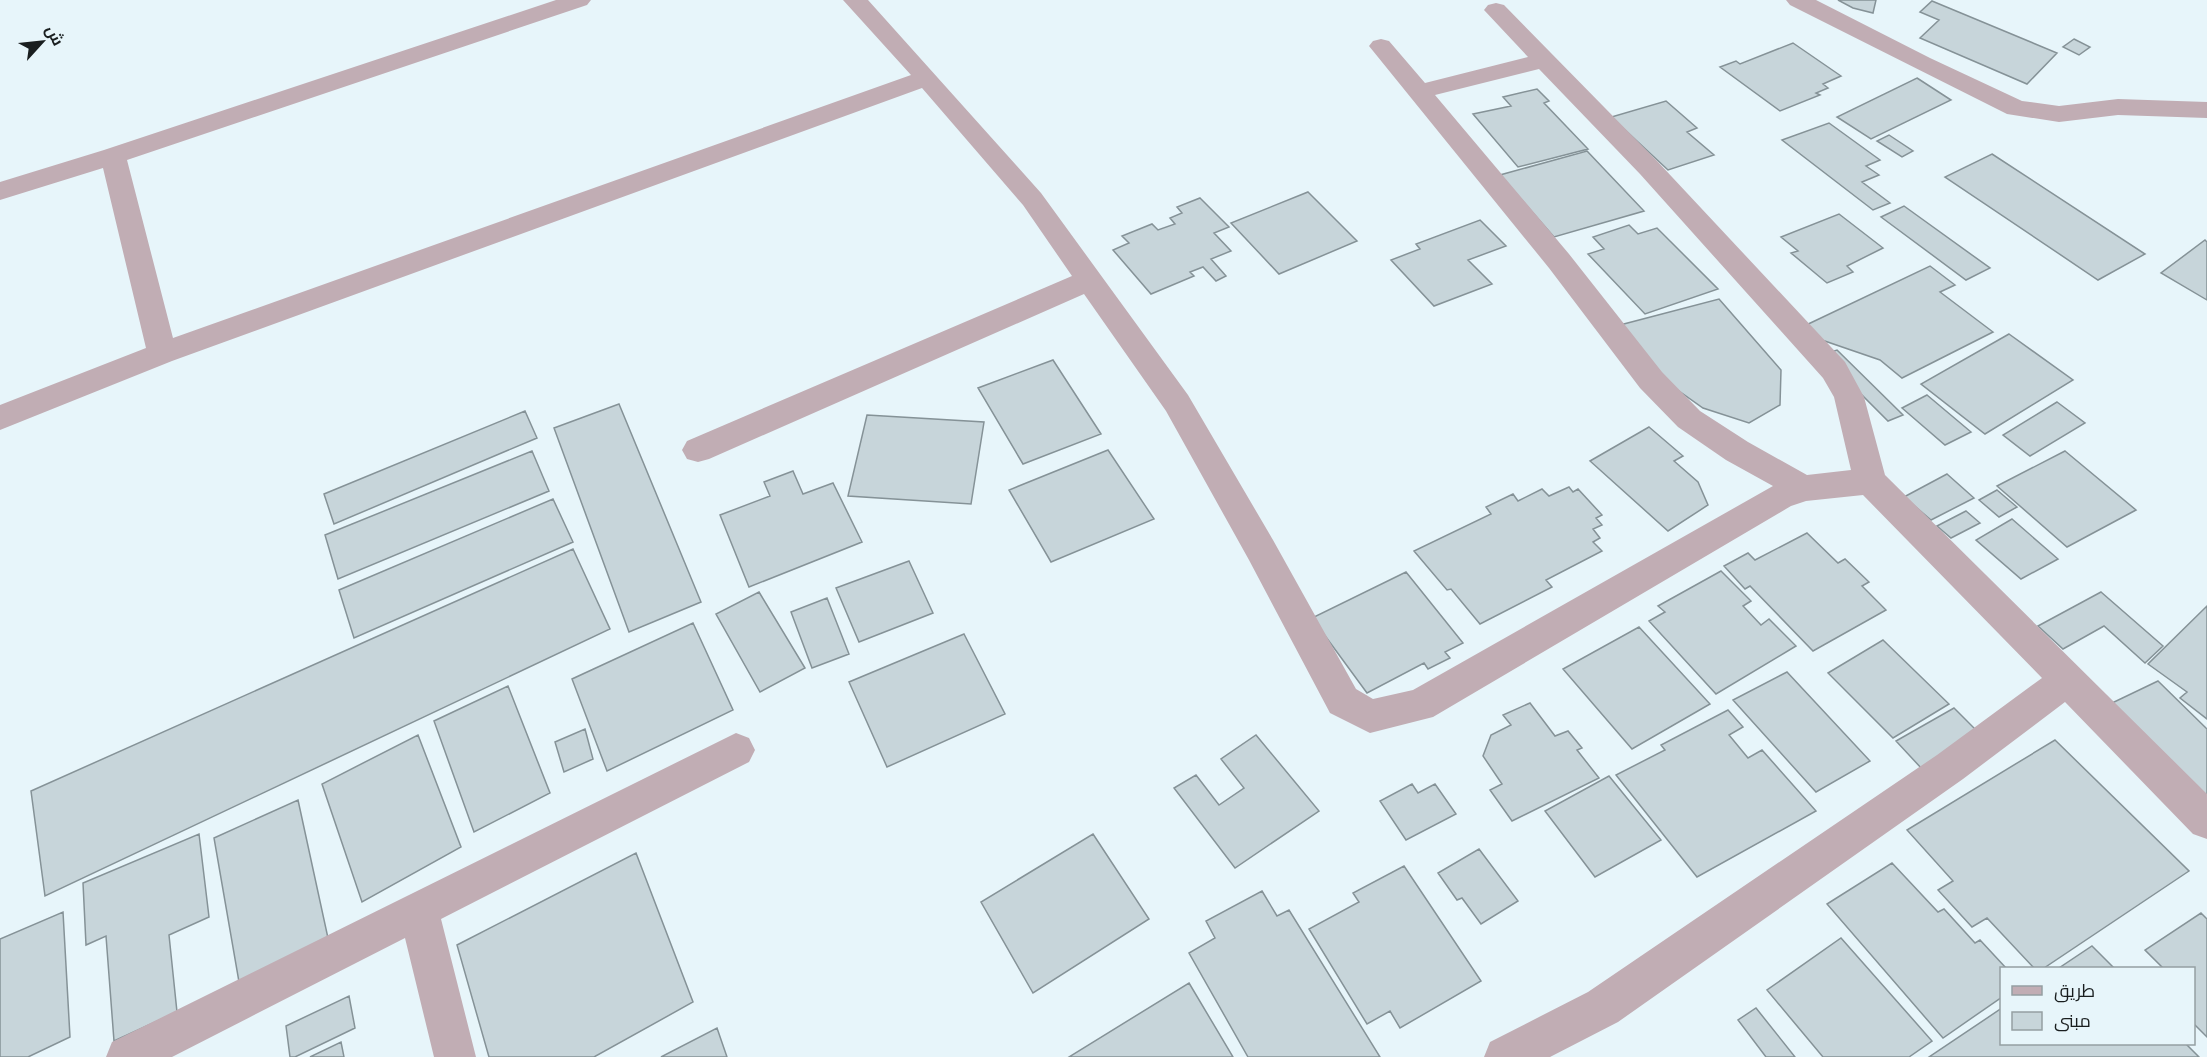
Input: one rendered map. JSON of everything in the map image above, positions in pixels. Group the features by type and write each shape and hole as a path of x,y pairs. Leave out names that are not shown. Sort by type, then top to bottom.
{"street":[{"path":"0,191 113,156 579,0"},
{"path":"855,0 927,78 1032,199 1088,281 1177,403 1261,550 1343,701 1370,716 1420,705 1780,497 1803,488 1870,481"},
{"path":"1798,0 1921,63 2016,108 2060,114 2118,107 2207,110"},
{"path":"1496,10 1649,168 1834,370 1849,397 1870,481 2207,821"},
{"path":"1381,46 1559,261 1659,388 1689,419 1737,451 1803,488"},
{"path":"1419,92 1544,60"},
{"path":"0,418 162,353 927,78"},
{"path":"113,156 162,353"},
{"path":"698,450 1088,281"},
{"path":"1505,1057 1603,1007 1950,767 2067,680"},
{"path":"127,1057 736,750"},
{"path":"419,910 455,1057"}],"building":[{"path":"1838,0 1876,0 1873,13 1853,8"},
{"path":"1932,1 2057,53 2027,84 1920,38 1939,20 1920,12"},
{"path":"2074,39 2090,47 2079,55 2063,47"},
{"path":"1793,43 1841,76 1823,84 1828,88 1816,93 1820,95 1780,111 1720,67 1736,61 1740,64"},
{"path":"1917,78 1951,100 1871,139 1837,117"},
{"path":"1537,89 1549,101 1544,103 1588,149 1518,167 1473,114 1511,106 1503,97"},
{"path":"1666,101 1697,128 1687,132 1714,155 1668,170 1623,128 1608,118"},
{"path":"1829,123 1880,160 1866,166 1879,175 1862,182 1890,203 1873,210 1782,140"},
{"path":"1889,135 1913,151 1902,157 1877,141"},
{"path":"1587,151 1644,211 1554,237 1500,175"},
{"path":"1992,154 2145,254 2098,280 1945,177"},
{"path":"1308,192 1357,241 1279,274 1231,223"},
{"path":"1200,198 1229,227 1214,233 1231,251 1211,259 1226,276 1216,281 1203,267 1190,272 1194,276 1151,294 1113,250 1129,243 1122,236 1152,224 1158,230 1175,224 1170,218 1182,213 1177,207"},
{"path":"1904,206 1990,268 1966,280 1881,217"},
{"path":"1839,214 1883,248 1847,266 1853,272 1827,283 1791,253 1798,251 1781,237"},
{"path":"1480,220 1506,246 1468,260 1492,284 1434,306 1391,260 1420,249 1416,244"},
{"path":"1629,225 1638,234 1657,228 1718,289 1645,314 1588,254 1604,249 1593,237"},
{"path":"2205,240 2207,242 2207,300 2161,273"},
{"path":"1930,266 1955,285 1940,292 1993,332 1902,378 1880,360 1816,338 1802,327"},
{"path":"1719,299 1781,370 1780,405 1749,423 1703,408 1662,379 1620,325"},
{"path":"2009,334 2073,380 1985,434 1921,384"},
{"path":"1837,350 1903,415 1888,421 1822,355"},
{"path":"1053,360 1101,434 1023,464 978,388"},
{"path":"1927,395 1971,432 1945,445 1902,408"},
{"path":"2057,402 2085,423 2030,456 2003,435"},
{"path":"619,404 701,602 629,632 554,428"},
{"path":"525,411 537,438 334,524 324,494"},
{"path":"867,415 984,422 971,504 848,496"},
{"path":"1649,427 1683,456 1674,461 1698,482 1708,505 1668,531 1590,461"},
{"path":"1108,450 1154,519 1051,562 1009,490"},
{"path":"532,451 549,491 338,579 325,535"},
{"path":"2065,451 2136,510 2067,547 1997,486"},
{"path":"793,471 803,494 833,483 862,542 749,587 720,515 770,496 764,482"},
{"path":"1947,474 1974,498 1931,520 1904,497"},
{"path":"1569,487 1573,492 1578,489 1602,515 1596,518 1602,525 1593,529 1600,538 1593,542 1602,551 1546,580 1552,587 1480,624 1451,589 1447,590 1414,551 1491,514 1486,507 1513,494 1518,501 1542,489 1549,496"},
{"path":"1997,490 2017,507 1999,517 1979,500"},
{"path":"553,499 573,542 354,638 339,590"},
{"path":"1966,511 1980,523 1951,538 1937,526"},
{"path":"2012,519 2058,559 2021,579 1976,540"},
{"path":"1807,533 1838,563 1845,559 1869,582 1862,586 1886,610 1813,651 1750,586 1745,589 1724,566 1748,553 1755,560"},
{"path":"573,549 610,629 45,896 31,791"},
{"path":"909,561 933,613 859,642 836,588"},
{"path":"1721,571 1751,601 1743,606 1761,625 1769,619 1796,646 1716,694 1649,621 1665,612 1658,606"},
{"path":"1406,572 1463,643 1445,652 1450,658 1428,669 1424,663 1367,693 1312,618"},
{"path":"759,592 805,668 760,692 716,614"},
{"path":"2101,592 2163,646 2145,663 2104,626 2063,649 2038,626"},
{"path":"827,598 849,654 812,668 791,612"},
{"path":"2207,606 2207,719 2180,698 2187,692 2148,664"},
{"path":"693,623 733,710 607,771 572,679"},
{"path":"1639,627 1710,704 1632,749 1563,669"},
{"path":"964,634 1005,714 887,767 849,682"},
{"path":"1883,640 1949,704 1893,738 1828,673"},
{"path":"1787,672 1870,761 1816,792 1733,700"},
{"path":"2158,681 2207,729 2207,800 2112,703"},
{"path":"508,686 550,793 474,832 434,721"},
{"path":"1530,703 1555,736 1568,731 1582,748 1577,750 1599,778 1512,821 1490,790 1502,784 1483,756 1491,735 1511,725 1503,715"},
{"path":"1954,708 1982,736 1923,770 1896,741"},
{"path":"1728,710 1743,727 1729,735 1748,758 1762,750 1816,811 1697,877 1616,775 1665,750 1661,745"},
{"path":"585,729 593,759 564,772 555,742"},
{"path":"418,735 461,847 362,902 322,784"},
{"path":"1256,735 1319,811 1235,868 1174,788 1196,775 1219,805 1244,788 1221,759"},
{"path":"2055,740 2189,871 2045,967 2033,967 1987,918 1972,927 1938,890 1953,881 1907,830"},
{"path":"1609,776 1661,840 1595,877 1545,811"},
{"path":"1412,784 1418,793 1435,784 1456,814 1406,840 1380,801"},
{"path":"298,800 328,938 239,982 214,838"},
{"path":"199,834 209,917 169,935 177,1012 114,1041 106,936 86,945 83,883"},
{"path":"1093,834 1149,919 1033,993 981,902"},
{"path":"1479,849 1518,901 1481,924 1462,898 1457,900 1438,873"},
{"path":"636,853 693,1002 594,1057 489,1057 457,945"},
{"path":"1892,863 1938,912 1944,909 1975,943 1980,940 2005,967 2000,967 2000,998 1943,1038 1827,904"},
{"path":"1404,866 1481,981 1400,1028 1390,1011 1367,1024 1309,929 1359,902 1353,893"},
{"path":"1262,891 1277,916 1289,910 1380,1057 1248,1057 1189,953 1215,938 1206,921"},
{"path":"63,912 70,1037 28,1057 0,1057 0,939"},
{"path":"2201,913 2207,919 2207,1037 2195,1025 2195,967 2162,967 2145,950"},
{"path":"1841,938 1932,1041 1909,1057 1823,1057 1767,990"},
{"path":"2092,946 2113,967 2060,967"},
{"path":"1189,983 1233,1057 1069,1057"},
{"path":"349,996 355,1028 295,1057 290,1057 286,1026"},
{"path":"1756,1008 1795,1057 1766,1057 1738,1020"},
{"path":"2000,1009 2000,1045 2187,1045 2199,1057 1929,1057"},
{"path":"717,1028 727,1057 661,1057"},
{"path":"341,1042 344,1057 310,1057"}]}
